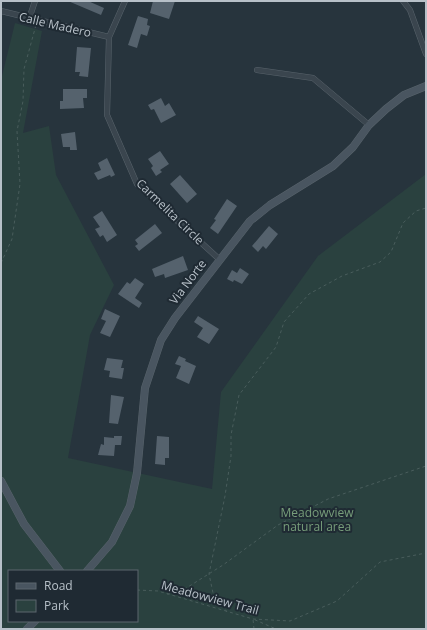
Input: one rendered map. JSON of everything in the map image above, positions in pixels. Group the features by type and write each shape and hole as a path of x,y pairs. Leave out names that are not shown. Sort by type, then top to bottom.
{"street":[{"path":"28,19 35,1"},
{"name":"Carmelita Circle","path":"125,1 108,37 107,114 137,184 219,259"},
{"path":"403,1 410,10 426,54"},
{"name":"Calle Madero","path":"1,11 28,19 108,37"},
{"path":"257,70 313,78 369,125"},
{"name":"Via Norte","path":"88,570 112,542 130,506 137,473 145,388 161,340 191,294 250,221 270,205 333,166 352,147 369,125 386,109 404,95 426,86"},
{"path":"1,481 24,524 59,570"},
{"path":"27,629 35,622"}],"path":[{"path":"1,264 12,239 20,184 17,131 23,101 24,69 37,21"},
{"path":"227,612 213,593 209,574 225,496 231,456 230,435 239,395 276,347 284,322 309,294 342,276 380,262 391,252 403,223 416,210 426,208"},
{"path":"167,594 180,592 209,574 278,525 328,499 426,466"},
{"name":"Meadowview Trail","path":"138,590 167,594 253,620 290,621 337,601 380,562 426,553"},
{"path":"254,629 253,620 276,629"}],"green space":[{"name":"Meadowview natural area","path":"15,23 42,31 23,133 49,126 56,175 114,285 90,335 68,458 212,489 221,392 318,256 426,174 426,629 1,629 1,80"}],"building":[{"path":"68,1 88,1 104,8 101,15"},
{"path":"153,1 175,1 169,19 150,13"},
{"path":"138,16 148,19 147,25 150,26 147,36 141,34 137,48 128,45"},
{"path":"77,47 91,48 88,77 79,76 80,72 75,72"},
{"path":"63,89 87,89 87,98 83,98 84,108 60,109 60,101 63,101"},
{"path":"161,98 165,106 169,103 176,115 161,123 154,109 151,110 148,105"},
{"path":"75,132 77,150 70,150 70,147 63,147 61,134"},
{"path":"160,151 169,164 160,170 162,172 156,176 151,168 153,166 148,159"},
{"path":"107,158 115,175 111,177 110,175 98,180 94,173 101,170 98,163"},
{"path":"180,175 197,194 187,203 170,184"},
{"path":"227,199 237,206 218,234 210,228"},
{"path":"102,211 117,235 107,242 103,235 100,237 95,229 100,227 93,217"},
{"path":"155,224 162,233 139,251 135,246 138,244 135,240"},
{"path":"269,226 278,234 266,249 263,246 258,252 252,246"},
{"path":"183,256 188,270 165,278 164,274 155,277 152,269"},
{"path":"240,268 249,274 242,284 234,280 233,282 227,279 232,270 237,273"},
{"path":"135,278 144,284 135,298 142,303 139,308 118,294 127,282 130,284"},
{"path":"105,309 120,316 110,337 100,333 106,321 101,319"},
{"path":"198,316 219,329 209,344 197,337 203,328 194,322"},
{"path":"179,356 186,359 185,361 196,366 189,384 176,378 181,366 175,364"},
{"path":"107,358 123,360 121,368 124,368 122,379 109,377 110,371 104,370"},
{"path":"111,395 124,397 118,424 109,423"},
{"path":"114,436 122,436 121,445 115,445 114,456 98,455 101,444 104,445 104,437 114,438"},
{"path":"157,436 169,437 169,458 165,458 165,465 155,464"}]}
